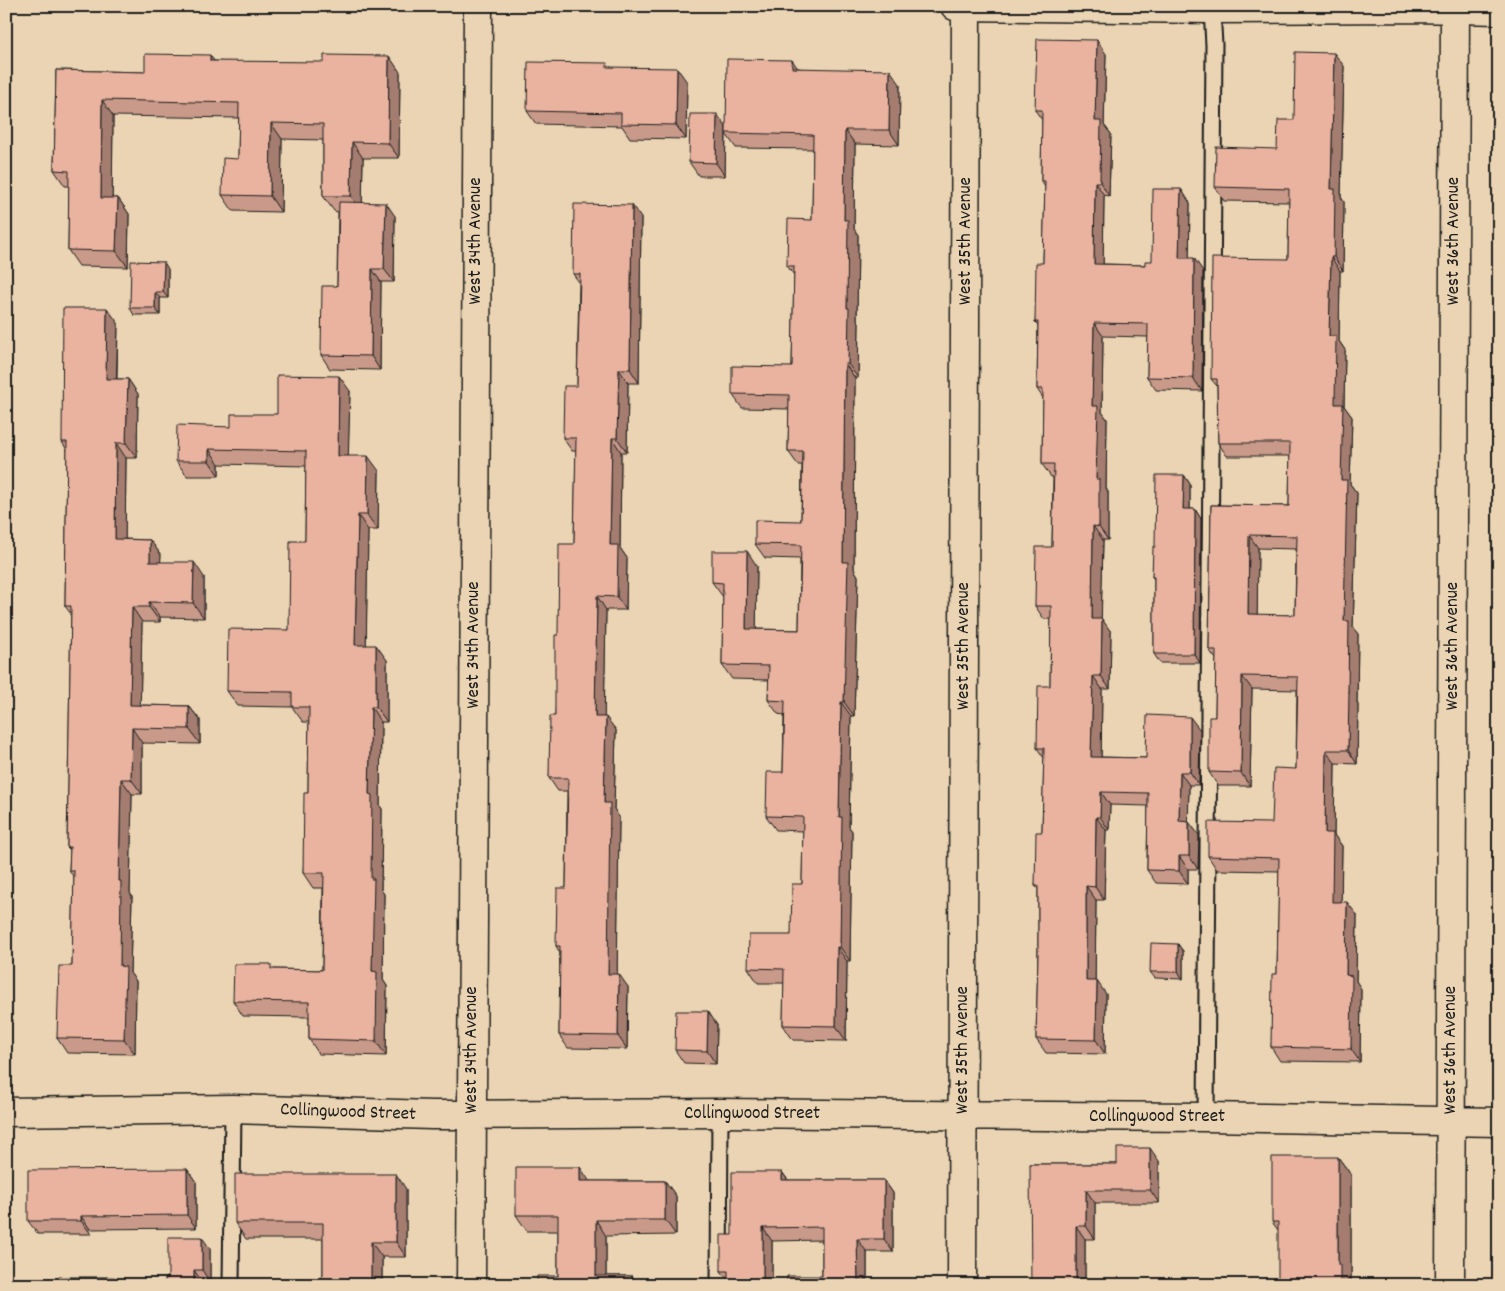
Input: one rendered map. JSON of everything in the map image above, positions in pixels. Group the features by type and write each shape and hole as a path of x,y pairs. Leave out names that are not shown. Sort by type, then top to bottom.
{"street":[{"name":"West 34th Avenue","path":"471,1285 478,6"},
{"path":"955,6 1212,9 1455,8 1499,10"},
{"name":"West 35th Avenue","path":"962,1285 966,6"},
{"name":"West 36th Avenue","path":"1450,1285 1455,8"},
{"name":"Collingwood Street","path":"6,1112 233,1110 472,1115 720,1112 1499,1122"}],"lane":[{"path":"1206,1117 1214,45 1212,9"},
{"path":"231,1285 233,1110"},
{"path":"719,1285 720,1112"}],"building":[{"path":"1037,39 1097,40 1095,121 1101,121 1100,182 1095,182 1094,264 1145,265 1145,261 1152,261 1153,189 1181,189 1179,258 1194,258 1193,378 1147,377 1148,324 1094,323 1092,406 1098,406 1096,479 1099,479 1099,527 1093,526 1092,619 1102,619 1101,676 1093,676 1091,757 1146,758 1147,715 1190,717 1190,772 1180,772 1179,821 1189,822 1189,856 1179,856 1179,871 1147,870 1148,793 1101,792 1100,817 1096,817 1095,887 1086,886 1086,981 1097,981 1096,1040 1036,1039 1038,886 1035,886 1036,832 1042,832 1044,748 1037,748 1038,686 1050,686 1051,606 1035,606 1036,547 1052,547 1054,464 1042,464 1043,389 1037,389 1038,322 1035,322 1036,263 1043,263 1045,181 1041,181 1042,110 1035,110"},
{"path":"1295,52 1334,53 1331,189 1335,189 1334,257 1331,257 1329,336 1336,336 1335,404 1343,404 1341,480 1347,480 1344,621 1349,621 1349,692 1348,750 1326,750 1325,833 1333,833 1332,902 1347,902 1346,975 1352,976 1351,1049 1271,1047 1272,974 1277,974 1279,858 1208,856 1208,822 1272,823 1274,768 1296,769 1298,677 1242,676 1241,773 1209,772 1209,717 1215,717 1216,650 1209,650 1211,505 1289,506 1290,443 1218,443 1217,379 1211,379 1212,258 1288,259 1289,189 1215,187 1216,147 1277,149 1278,120 1294,120","holes":["1249,535 1297,536 1295,615 1248,614"]},
{"path":"145,54 210,55 210,61 324,62 324,55 389,56 388,143 352,142 351,196 323,196 323,124 271,123 270,196 222,195 223,158 238,159 239,103 102,100 101,198 118,198 116,251 68,250 69,171 54,170 56,70 145,72"},
{"path":"727,59 792,60 792,68 890,70 889,130 845,130 844,220 848,220 847,308 849,308 848,364 845,364 843,562 848,562 844,702 841,702 839,817 842,817 840,947 837,947 836,1026 783,1025 784,969 748,968 749,935 791,935 792,884 802,884 803,817 766,816 767,772 783,772 785,701 768,700 769,666 722,665 723,583 712,582 712,551 747,551 746,629 799,630 801,545 755,544 755,520 801,521 803,451 788,451 789,395 732,394 732,366 792,367 794,266 787,266 788,219 812,220 813,135 726,133"},
{"path":"528,62 607,63 607,67 677,68 676,125 621,124 621,113 527,111"},
{"path":"690,114 717,114 716,163 689,162"},
{"path":"339,202 386,203 384,269 372,269 371,356 321,355 322,286 337,286"},
{"path":"574,204 632,205 630,369 619,369 617,438 612,438 610,545 618,545 617,597 597,596 595,717 606,717 604,803 610,803 608,974 619,974 618,1036 559,1035 560,946 556,946 557,888 566,888 568,778 549,778 550,716 555,716 555,635 558,635 559,544 574,544 576,438 563,438 564,386 577,386 580,274 573,274"},
{"path":"131,261 164,262 163,292 155,292 155,308 130,308"},
{"path":"63,308 107,308 106,379 128,379 126,443 116,443 115,539 150,540 150,562 194,562 193,603 149,602 149,607 132,607 130,705 189,706 189,729 132,728 131,779 121,779 119,881 121,881 120,966 126,967 124,1039 57,1038 59,966 72,966 74,871 69,871 70,847 67,847 71,606 65,606 67,442 62,442"},
{"path":"277,375 339,376 338,456 368,456 367,515 358,515 355,645 376,645 376,707 371,707 369,794 372,795 371,879 374,879 372,971 377,972 376,1041 309,1039 309,1002 233,1001 234,964 271,964 271,969 322,970 324,873 303,873 304,793 308,793 309,707 292,707 292,692 227,691 228,629 289,630 290,541 305,541 306,451 209,449 209,461 176,461 177,425 231,427 231,414 277,414"},
{"path":"1156,475 1184,475 1183,509 1195,509 1194,654 1154,654 1154,577 1152,577 1153,547 1155,547"},
{"path":"1151,943 1178,944 1178,972 1150,972"},
{"path":"676,1011 708,1011 707,1051 675,1050"},
{"path":"1117,1148 1150,1148 1150,1190 1086,1190 1086,1226 1076,1226 1076,1285 1031,1285 1030,1164 1117,1164"},
{"path":"1272,1157 1338,1157 1338,1265 1340,1265 1340,1285 1278,1285 1278,1222 1272,1222"},
{"path":"516,1167 580,1167 580,1181 665,1181 665,1220 596,1220 596,1276 632,1276 632,1285 537,1285 537,1276 558,1276 558,1215 516,1215"},
{"path":"187,1169 187,1215 81,1216 81,1221 28,1221 28,1170"},
{"path":"732,1172 782,1172 782,1180 884,1180 884,1239 857,1239 858,1285 787,1285 787,1276 822,1276 822,1227 763,1228 763,1285 728,1285 728,1271 721,1271 721,1235 732,1235"},
{"path":"235,1174 396,1174 396,1242 371,1242 371,1285 321,1285 321,1275 323,1275 323,1223 235,1223"},
{"path":"168,1237 202,1237 202,1270 194,1270 194,1285 165,1285 165,1278 168,1278"},
{"path":"59,1277 114,1277 114,1285 59,1285"}]}
